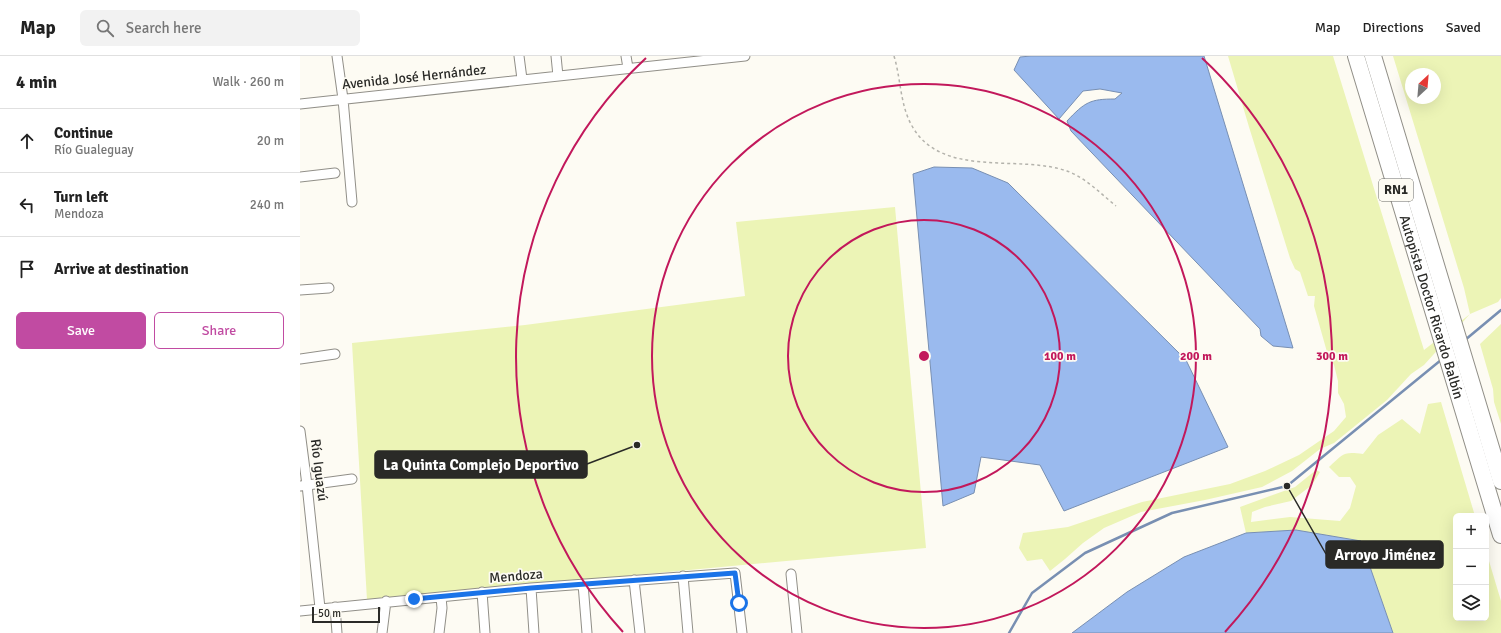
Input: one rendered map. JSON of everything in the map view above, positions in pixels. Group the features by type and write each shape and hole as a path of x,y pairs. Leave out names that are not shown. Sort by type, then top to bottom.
{"highway":[{"name":"Autopista Doctor Ricardo Balbín","path":"1356,56 1501,535"},
{"name":"Autopista Doctor Ricardo Balbín","path":"1373,56 1501,481"}],"street":[{"path":"337,56 352,202"},
{"path":"519,56 522,79"},
{"path":"556,56 558,76"},
{"path":"626,56 628,68"},
{"name":"Avenida José Hernández","path":"300,104 628,68 662,60 745,56"},
{"path":"300,177 335,173"},
{"path":"300,290 328,288"},
{"path":"300,359 335,354"},
{"name":"Río Iguazú","path":"300,431 304,485 320,608"},
{"path":"304,485 352,479"},
{"name":"Mendoza","path":"300,610 482,592 735,573 742,633"},
{"path":"791,574 797,633"},
{"path":"682,576 688,633"},
{"path":"634,580 640,633"},
{"path":"583,584 587,633"},
{"path":"531,588 534,633"},
{"path":"482,592 485,633"},
{"path":"439,633 442,608 441,597"},
{"path":"382,633 386,601"},
{"path":"335,607 337,633"}],"path":[{"path":"894,56 906,113 918,136 934,150 961,160 1039,165 1066,171 1085,180 1116,206"}],"green space":[{"path":"1228,56 1333,56 1424,350 1470,314 1424,365 1411,374 1387,400 1334,443 1320,449 1292,471 1262,487 1141,512 1104,528 1083,543 1050,571 1042,559 1027,561 1019,548 1023,533 1068,527 1142,502 1230,484 1265,471 1299,455 1334,431 1346,417 1344,404 1338,393 1338,381 1334,365 1327,352 1314,306 1315,296 1308,296 1300,272 1295,269 1290,258"},
{"path":"1393,56 1501,56 1501,298 1498,302 1470,314 1464,288 1408,104 1441,104 1441,68 1405,68 1405,95"},
{"path":"895,207 926,548 367,600 352,343 525,325 745,296 736,222"},
{"path":"1501,324 1501,424 1480,344"},
{"path":"1441,402 1474,513 1453,513 1453,621 1489,621 1489,561 1501,601 1501,633 1393,633 1361,541 1296,530 1246,533 1240,507 1295,487 1316,470 1320,472 1312,485 1291,501 1265,507 1252,512 1251,522 1290,517 1340,521 1350,508 1356,486 1350,477 1339,477 1329,467 1344,454 1363,454 1378,435 1402,419 1420,434 1428,404"}],"water":[{"path":"1204,56 1293,348 1273,346 1261,336 1260,329 1071,131 1067,121 1088,103 1099,100 1115,99 1122,93 1100,89 1083,91 1059,119 1014,70 1020,57"},
{"path":"934,167 972,168 1008,183 1186,360 1228,447 1064,511 1040,465 981,457 974,493 943,506 913,174"},
{"path":"1296,530 1361,541 1393,633 1072,633 1127,592 1184,557 1246,533"}],"waterway":[{"path":"1465,340 1501,310"},
{"path":"1009,633 1032,593 1085,553 1172,513 1287,486 1441,360"}],"place":[{"name":"La Quinta Complejo Deportivo","path":"637,445"},
{"name":"Arroyo Jiménez","path":"1287,486"}],"route":[{"path":"414,599 531,588 735,573 739,603"}]}
